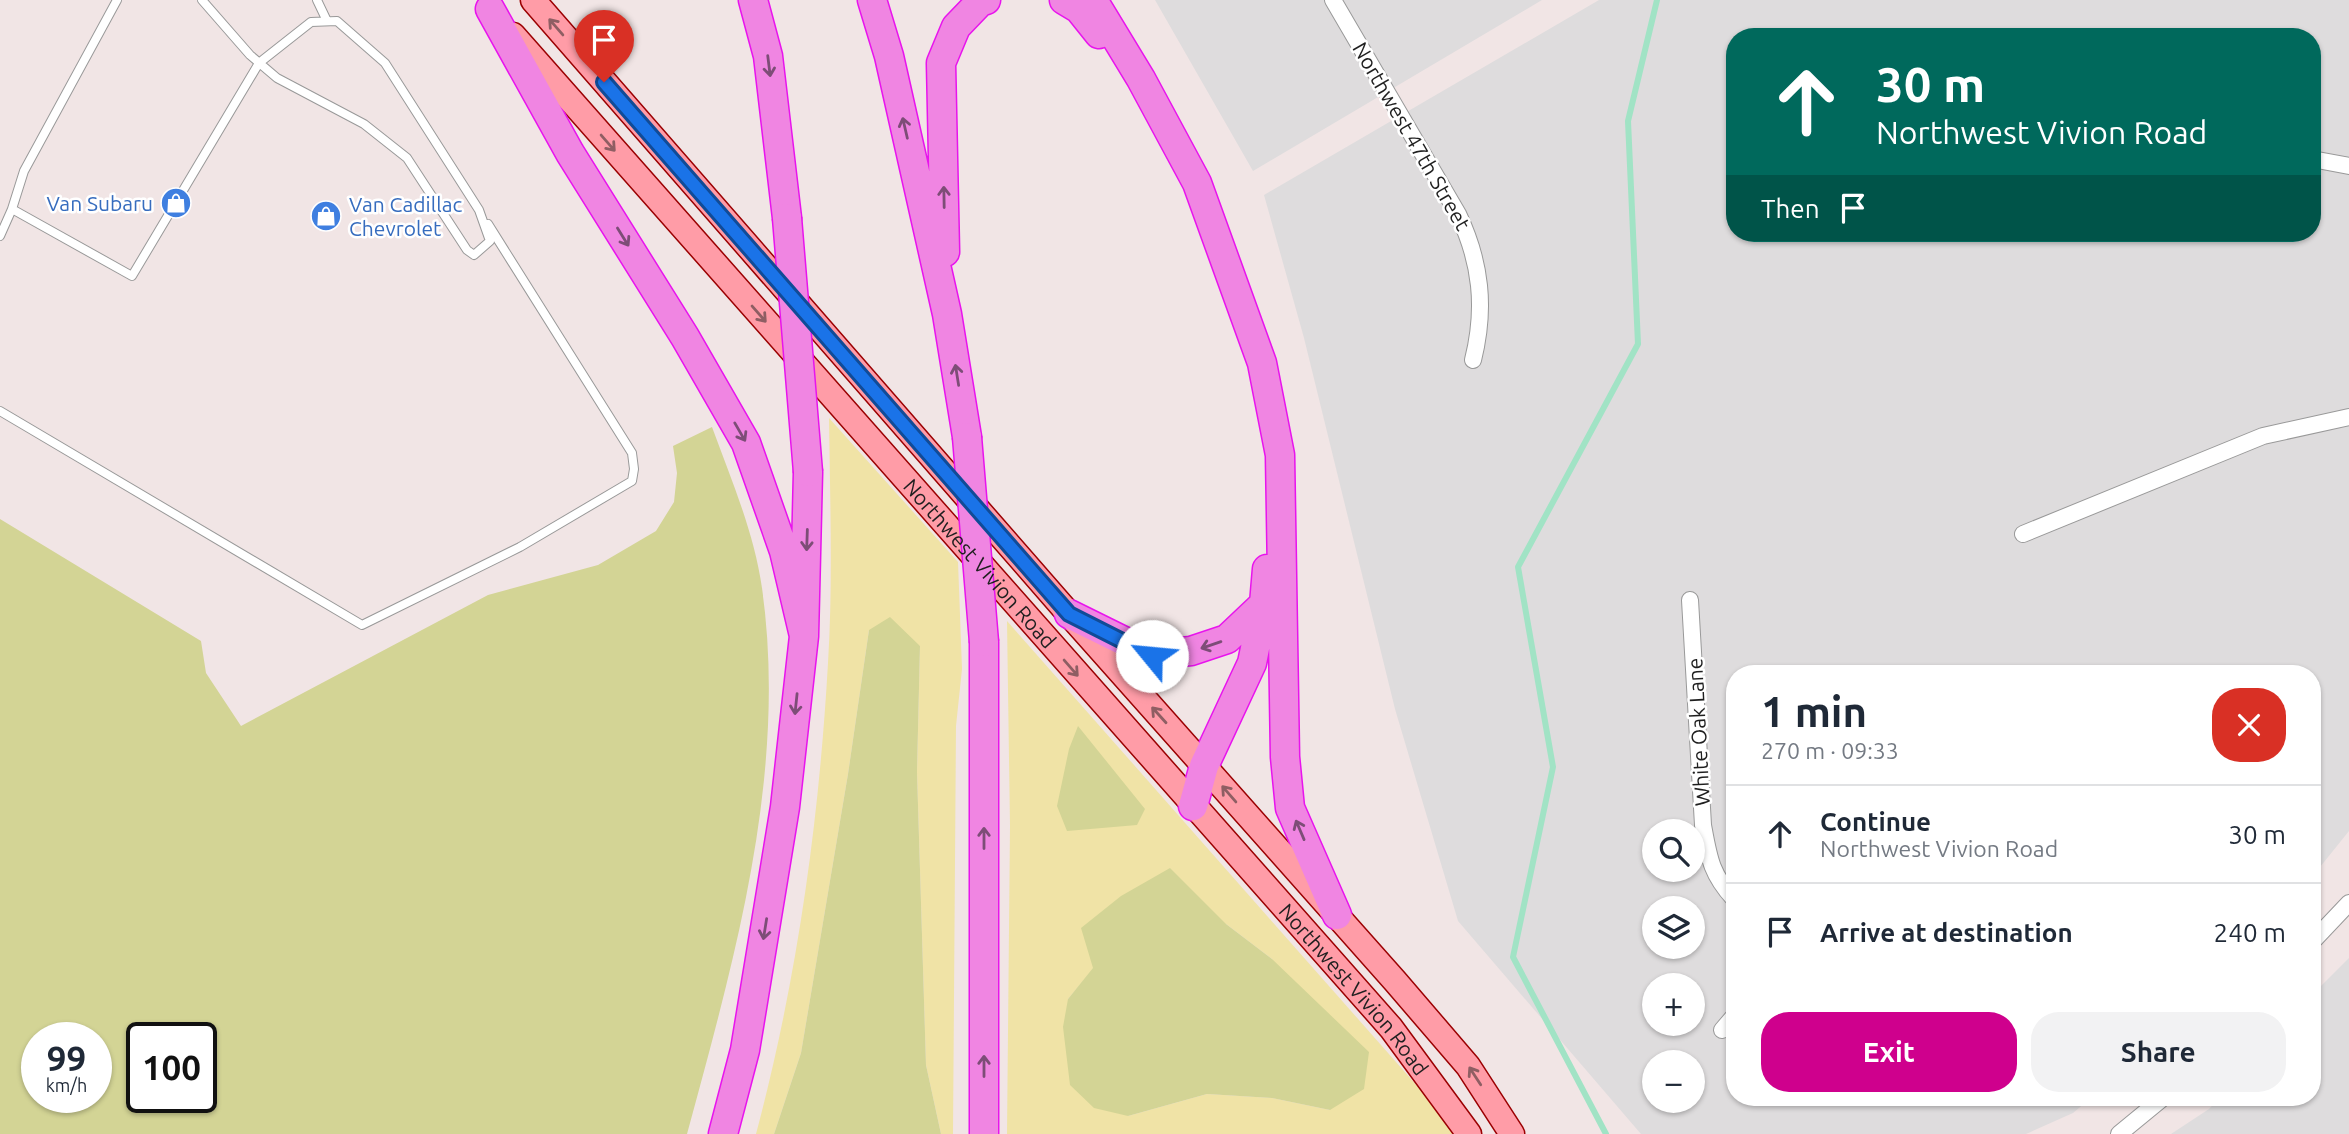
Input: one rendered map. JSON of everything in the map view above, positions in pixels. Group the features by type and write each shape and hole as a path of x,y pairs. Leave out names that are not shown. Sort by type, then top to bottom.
{"highway":[{"path":"723,1134 745,1050 778,848 804,636 808,471 787,219 768,56 753,0"},
{"path":"872,0 889,56 947,314 967,437 984,642 984,1134"},
{"path":"947,314 941,63 956,26 980,2 986,0"},
{"path":"1064,0 1079,9 1094,26 1153,126 1206,244 1242,348 1262,445 1269,547 1264,604 1252,663 1205,766 1192,806"},
{"path":"1093,0 1141,79 1197,183 1262,363 1280,455 1286,757 1290,808 1337,915"},
{"path":"486,5 570,153 685,337 746,443 784,551 804,636"},
{"path":"1069,614 1152,656 1191,651 1227,639 1264,604"}],"main road":[{"name":"Northwest Vivion Road","path":"533,0 1468,1066 1512,1134"},
{"name":"Northwest Vivion Road","path":"486,5 1391,1028 1469,1134"}],"street":[{"name":"Northwest 47th Street","path":"1333,0 1469,237 1481,285 1479,336 1473,360"},
{"path":"2321,161 2349,166"},
{"path":"2023,534 2263,436 2349,417"},
{"name":"White Oak Lane","path":"1690,600 1703,825 1709,855 1719,882 1726,890"},
{"path":"2321,933 2349,903"},
{"path":"1722,1030 1726,1025"},
{"path":"2119,1134 2153,1106"}],"lane":[{"path":"0,236 24,172 117,0"},
{"path":"202,0 259,63 277,78 364,124 407,158 467,250 474,255 490,241 479,210"},
{"path":"317,0 327,21"},
{"path":"0,411 362,625 520,547 632,481 634,469 632,453 385,63 337,21 311,22 259,63 132,276 12,209"}],"shaded area":[{"path":"1155,0 1542,0 1253,171"},
{"path":"1599,0 2349,0 2349,831 2321,866 2321,665 1726,665 1726,1106 2081,1106 2073,1113 2026,1134 1641,1134 1458,921 1395,709 1304,338 1264,195"},
{"path":"829,418 958,562 962,669 956,726 953,1134 941,1134 926,1065 917,772 920,646 869,630 848,774 801,1053 774,1134 756,1134 794,959 819,782 830,602"},
{"path":"1007,621 1426,1096 1453,1134 1007,1134 1010,826","holes":["1226,924 1272,959 1330,1110 1272,1098 1207,1094 1128,1116 1068,999 1094,968"]},
{"path":"2349,958 2349,1134 2171,1134 2212,1106 2321,1106 2321,986"}],"green space":[{"path":"712,427 741,506 758,567 768,657 768,726 752,864 723,1000 687,1134 0,1134 0,519 201,641 206,673 241,726 488,595 598,565 656,531 674,502 677,473 673,446"},
{"path":"890,617 920,646 917,772 926,1065 941,1134 774,1134 801,1053 848,774 869,630"},
{"path":"1078,726 1145,809 1137,825 1067,831 1057,806 1069,749"},
{"path":"1170,868 1226,924 1272,959 1369,1052 1364,1089 1330,1110 1272,1098 1207,1094 1128,1116 1094,1108 1070,1085 1063,1027 1068,999 1093,968 1081,928 1121,896"}],"waterway":[{"path":"1606,1134 1513,957 1553,767 1518,567 1638,344 1628,121 1657,0"}],"place":[{"name":"Van Subaru","path":"176,203"},
{"name":"Van Cadillac Chevrolet","path":"326,216"}],"route":[{"path":"604,82 1069,614 1152,656"}]}
